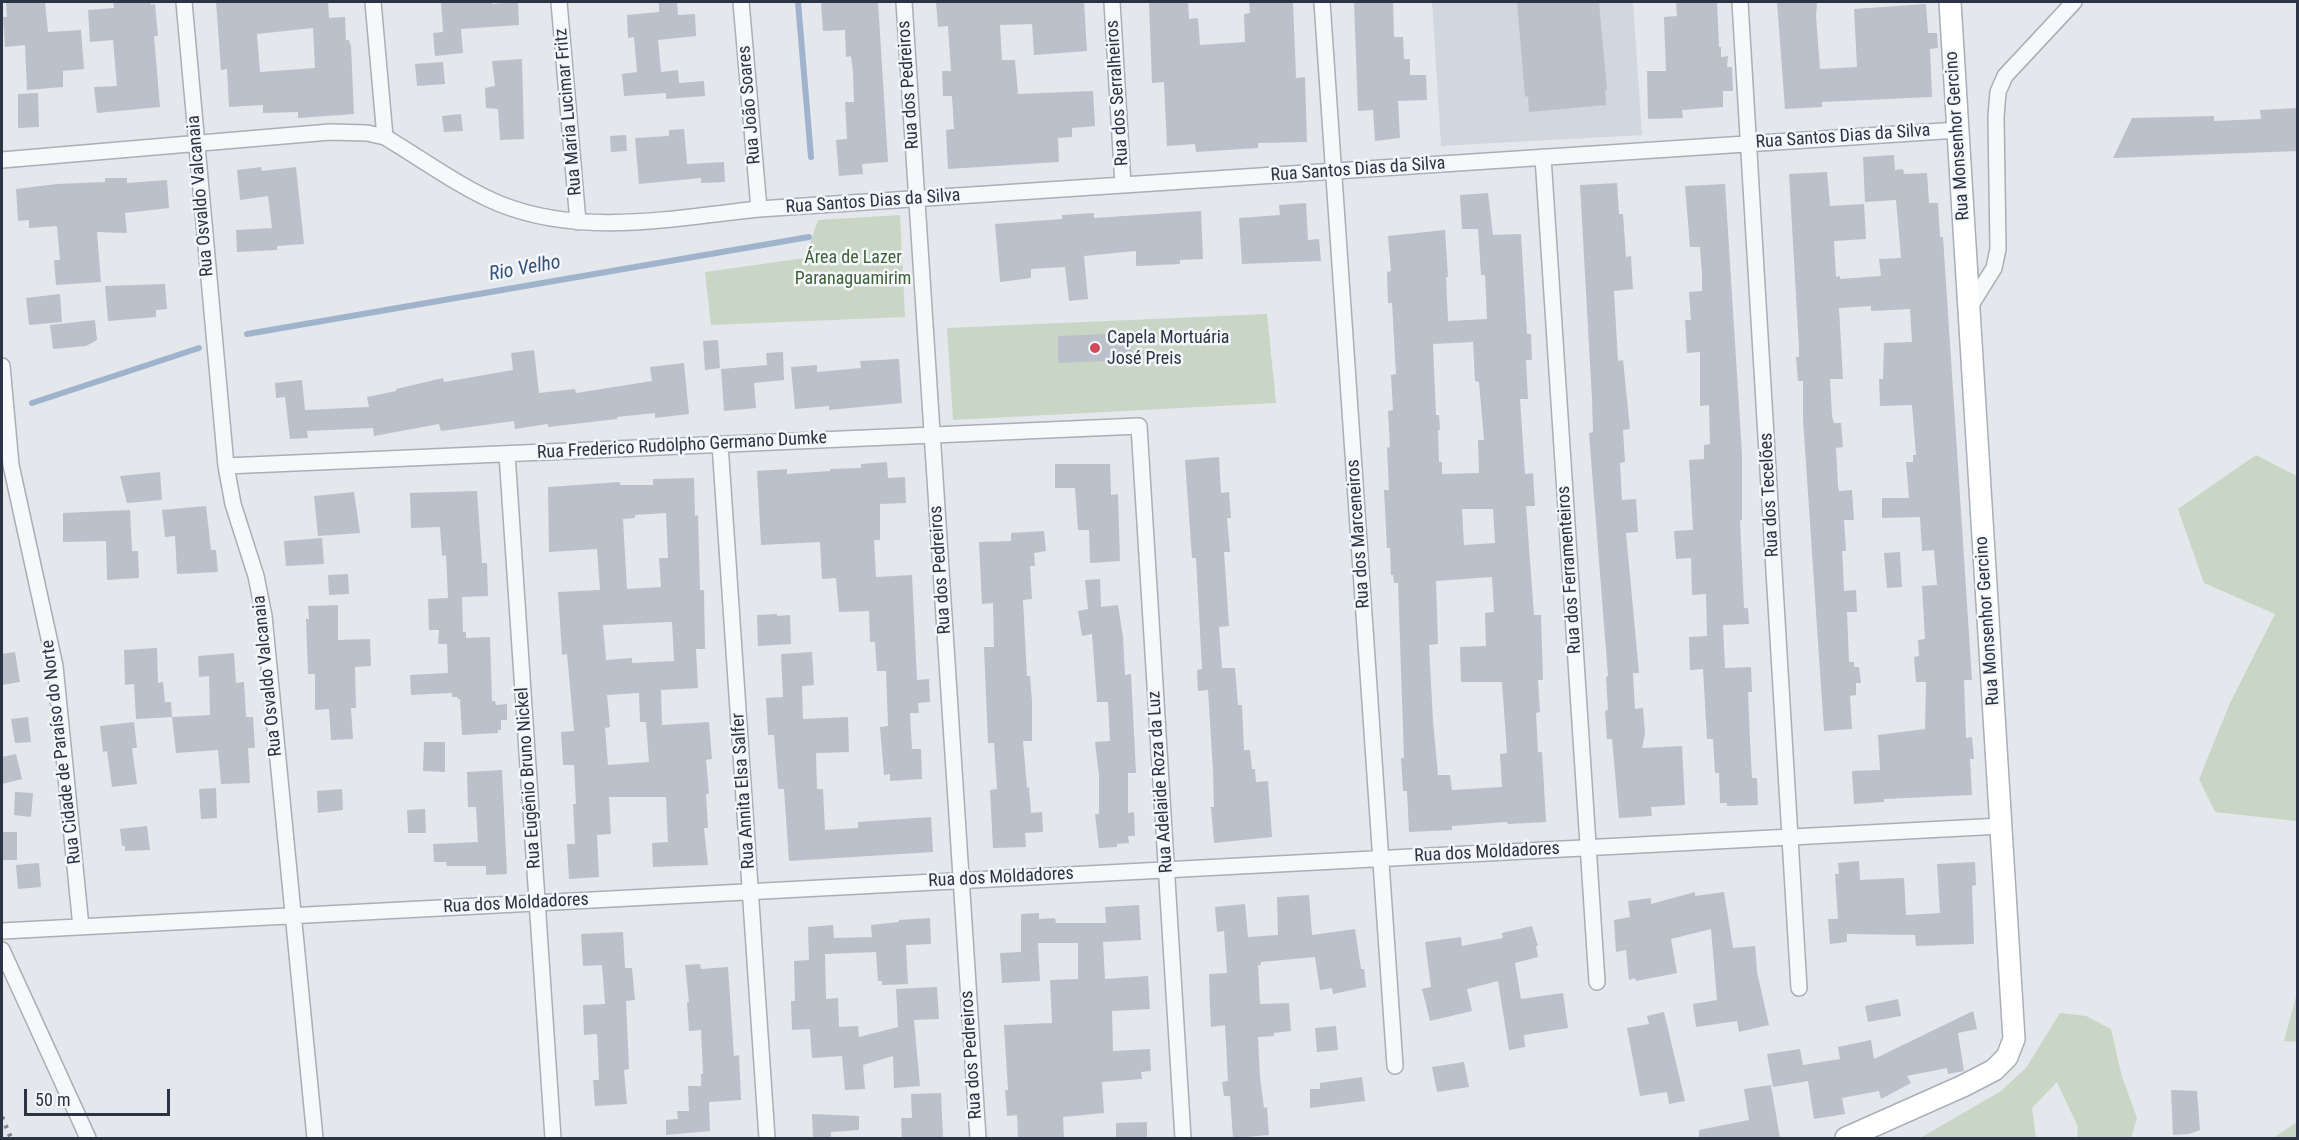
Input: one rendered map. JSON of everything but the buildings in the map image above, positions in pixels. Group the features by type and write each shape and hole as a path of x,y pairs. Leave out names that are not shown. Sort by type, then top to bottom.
{"main road":[{"name":"Rua Monsenhor Gercino","path":"1846,1138 1994,1070 2007,1056 2014,1039 1950,2"}],"street":[{"name":"Rua Osvaldo Valcanaia","path":"184,2 226,466 233,504 256,576 264,616 315,1138"},
{"path":"2,160 330,132 367,133 385,137 373,2"},
{"name":"Rua Maria Lucimar Fritz","path":"559,2 578,222"},
{"name":"Rua João Soares","path":"741,2 759,209"},
{"name":"Rua dos Pedreiros","path":"904,2 978,1138"},
{"name":"Rua dos Serralheiros","path":"1112,2 1123,185"},
{"name":"Rua dos Marceneiros","path":"1322,2 1395,1066"},
{"name":"Rua dos Tecelões","path":"1740,2 1799,988"},
{"path":"1968,308 1994,268 1998,249 1996,117 1998,92 2005,76 2074,2"},
{"name":"Rua Santos Dias da Silva","path":"385,137 499,203 554,219 578,222 648,221 759,209 1958,130"},
{"name":"Rua dos Ferramenteiros","path":"1543,157 1597,982"},
{"name":"Rua Cidade de Paraíso do Norte","path":"2,366 10,465 55,666 81,927"},
{"name":"Rua Frederico Rudolpho Germano Dumke","path":"226,466 1138,426"},
{"name":"Rua Adelaide Roza da Luz","path":"1138,426 1184,1138"},
{"name":"Rua Annita Elsa Salfer","path":"720,444 768,1138"},
{"name":"Rua Eugênio Bruno Nickel","path":"507,454 553,1138"},
{"name":"Rua dos Moldadores","path":"2,932 2001,825"},
{"path":"2,950 88,1138"}],"shaded area":[{"path":"1432,2 1633,2 1642,135 1441,146"}],"green space":[{"name":"Área de Lazer Paranaguamirim","path":"900,215 905,317 711,325 705,272 805,258 818,220"},
{"path":"1267,314 1276,403 953,420 947,328"},
{"path":"2256,455 2297,476 2297,823 2296,821 2215,812 2199,779 2230,703 2275,614 2204,583 2178,509"},
{"path":"2297,993 2297,1042 2284,1041"},
{"path":"2060,1013 2086,1016 2111,1029 2122,1077 2137,1118 2131,1138 2077,1138 2078,1127 2057,1082 2032,1108 2036,1138 1920,1138 2001,1091 2026,1068"},
{"path":"2297,1122 2297,1138 2273,1138"}],"waterway":[{"name":"Rio Velho","path":"798,2 811,157"},
{"name":"Rio Velho","path":"247,334 809,237"},
{"name":"Rio Velho","path":"32,403 199,348"}],"railway":[{"path":"2,1117 11,1138"}],"place":[{"name":"Capela Mortuária José Preis","path":"1095,348"}]}
